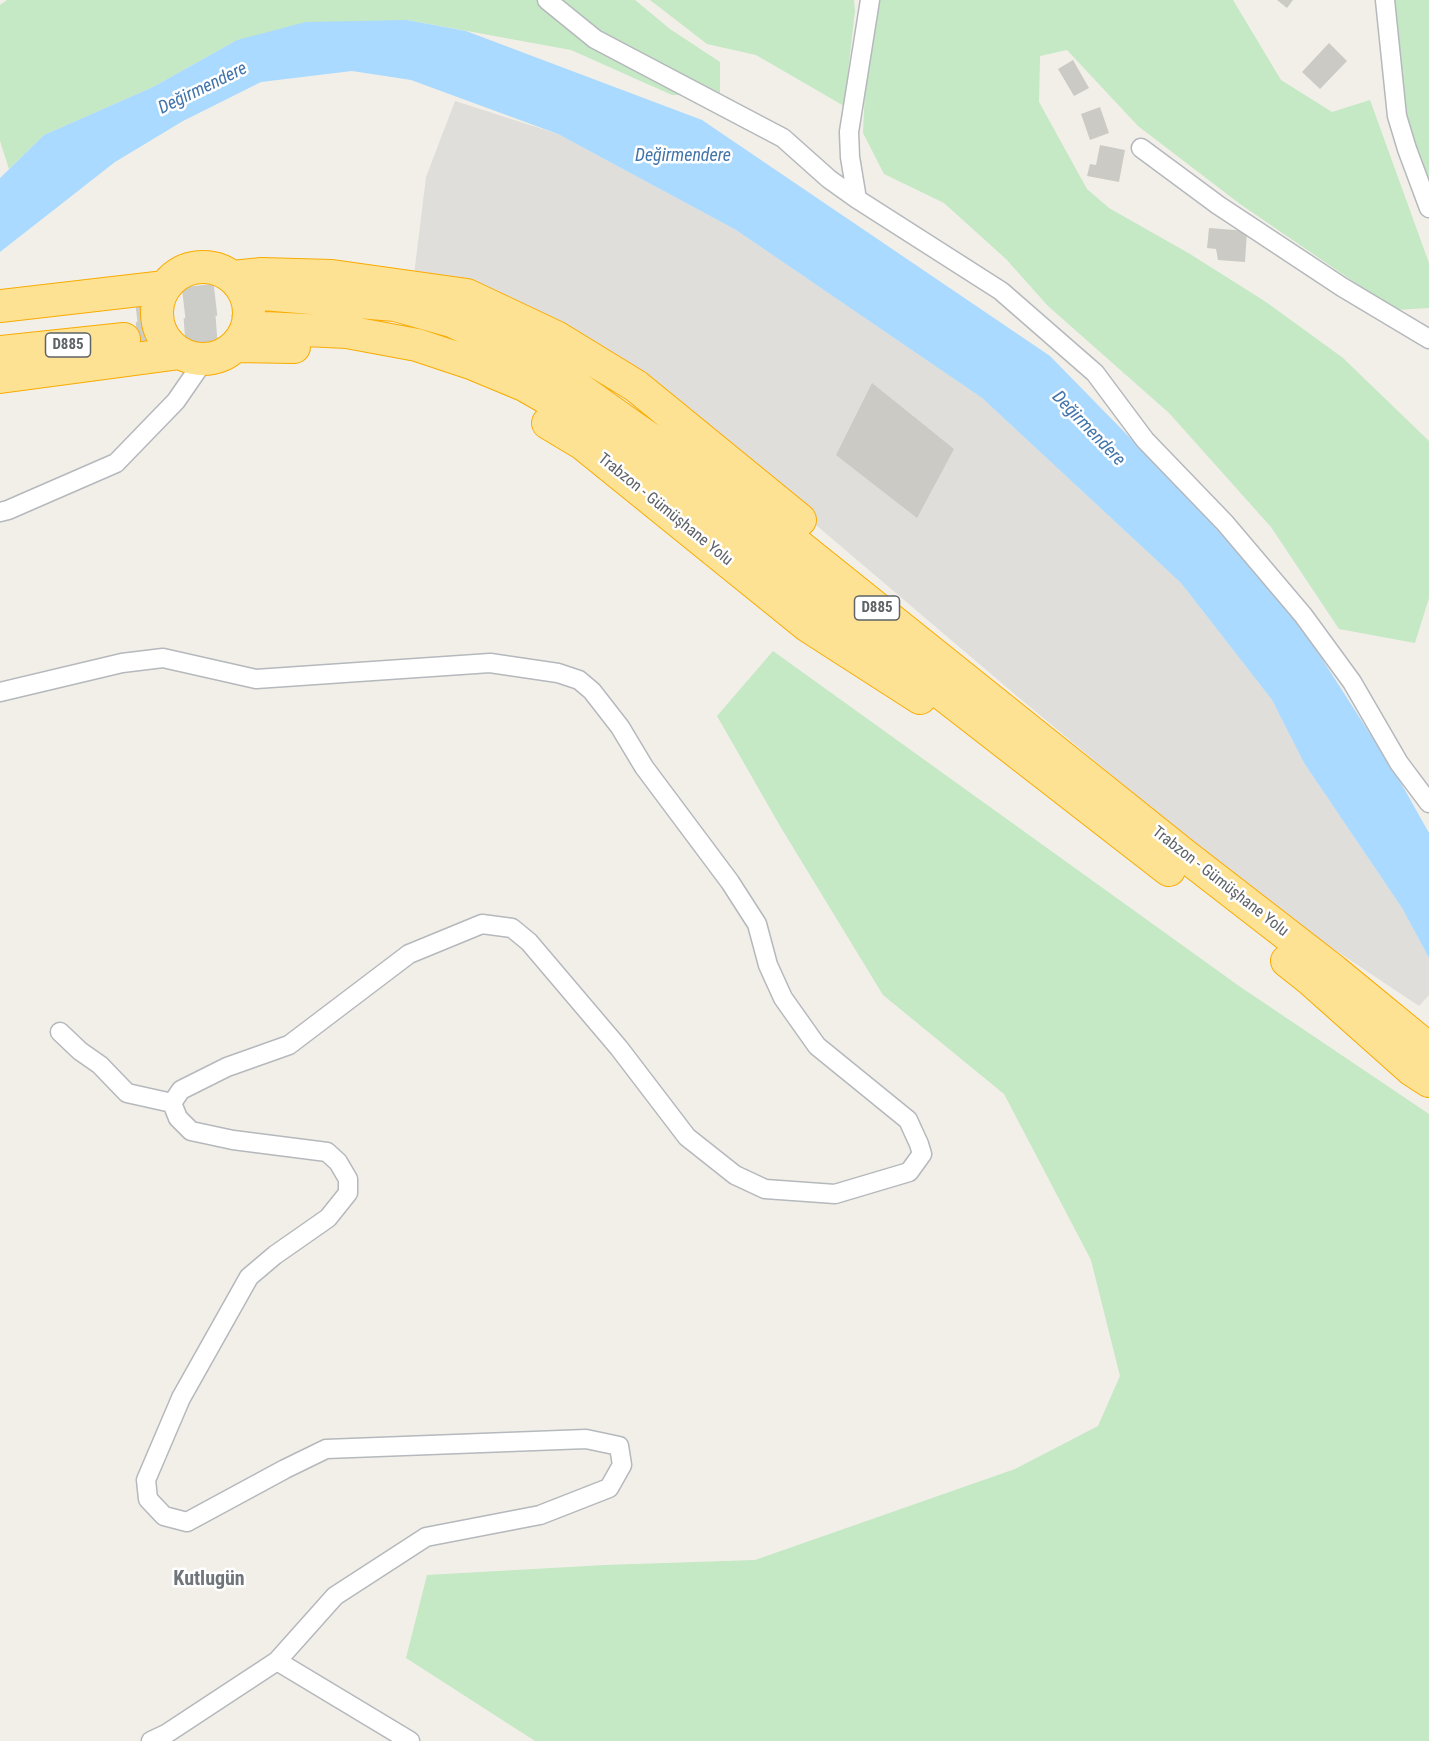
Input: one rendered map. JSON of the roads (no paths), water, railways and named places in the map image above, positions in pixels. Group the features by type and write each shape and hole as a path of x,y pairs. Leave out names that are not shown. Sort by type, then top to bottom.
{"highway":[{"name":"Trabzon - Gümüşhane Yolu","path":"0,306 165,287 178,274 196,267 209,267 232,278 262,274 332,276 467,295 556,337 636,386 756,482 896,601 1012,716"},
{"path":"232,278 243,292 249,311 243,335 235,346"},
{"path":"165,287 159,298 157,310 162,335 170,345 193,356"},
{"name":"Trabzon - Gümüşhane Yolu","path":"263,294 395,305 452,321 550,368 754,510 1429,1049"},
{"name":"D885","path":"0,322 136,323 0,352"},
{"name":"Trabzon - Gümüşhane Yolu","path":"264,328 347,332 417,345 471,363 524,385 604,431 1311,980 1413,1070 1429,1081"},
{"name":"Trabzon - Gümüşhane Yolu","path":"0,377 226,353 235,346 340,348 395,358 449,375 517,405 583,444 808,626 875,671 1052,779"}],"street":[{"path":"547,0 595,39 783,138 829,179 857,199 1000,291 1095,373 1145,440 1225,523 1303,615 1353,682 1399,763 1429,803"},
{"path":"857,199 850,158 849,132 870,0"},
{"path":"1385,0 1397,116 1429,208"},
{"path":"1142,148 1227,212 1342,287 1429,339"},
{"path":"0,512 116,464 176,401 193,356"},
{"path":"0,692 122,663 163,658 256,679 490,663 558,673 579,680 592,691 620,726 644,767 730,882 757,924 768,965 783,998 817,1046 908,1120 920,1144 922,1154 909,1172 835,1194 765,1189 735,1175 687,1137 619,1048 529,942 512,928 482,924 409,954 289,1046 227,1067 181,1090 172,1103"},
{"path":"60,1032 80,1052 100,1065 127,1093 172,1103"},
{"path":"151,1741 277,1661 335,1596 426,1537 540,1515 609,1488 622,1465 619,1446 586,1439 326,1449 187,1522 164,1516 148,1500 146,1480 181,1398 249,1277 275,1255 328,1218 348,1193 348,1179 338,1162 327,1152 233,1140 191,1131 177,1118 172,1103"},
{"path":"277,1661 410,1741"}],"water":[{"name":"Değirmendere","path":"407,20 466,31 702,120 1050,356 1276,587 1397,776 1429,833 1429,958 1402,908 1304,763 1272,700 1181,583 982,398 736,230 558,134 411,80 352,71 261,82 183,121 115,162 0,252 0,178 44,135 153,87 237,40 306,22"}],"tunnel":[{"path":"136,309 263,294"},
{"path":"137,338 264,328"}],"district":[{"name":"Kutlugün","path":"209,1580"}]}
